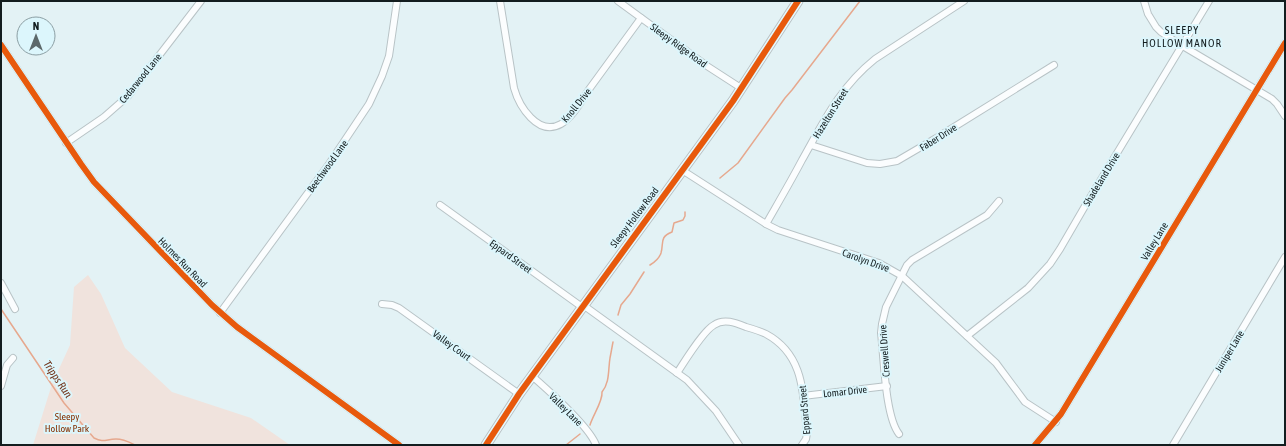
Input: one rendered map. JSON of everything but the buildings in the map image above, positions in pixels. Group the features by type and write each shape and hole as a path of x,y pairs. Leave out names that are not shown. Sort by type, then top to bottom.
{"main road":[{"name":"Sleepy Hollow Road","path":"486,445 519,394 741,88 798,1"}],"street":[{"name":"Cedarwood Lane","path":"66,143 107,115 128,96 201,1"},
{"name":"Beechwood Lane","path":"220,313 326,169 369,104 382,76 389,56 397,1"},
{"name":"Knoll Drive","path":"500,1 517,99 526,114 539,124 548,127 556,126 566,120 640,18"},
{"name":"Sleepy Ridge Road","path":"618,1 741,88"},
{"name":"Hazelton Street","path":"766,224 837,99 845,88 864,68 888,50 964,1"},
{"path":"1144,1 1148,14 1161,32 1272,99 1285,116"},
{"name":"Shadeland Drive","path":"967,336 1028,288 1050,264 1209,1"},
{"name":"Valley Lane","path":"1035,445 1056,422 1257,89 1263,82 1285,43"},
{"name":"Holmes Run Road","path":"1,45 66,143 105,194 220,313 236,327 399,445"},
{"name":"Faber Drive","path":"811,145 871,163 889,163 897,161 1054,66"},
{"name":"Carolyn Drive","path":"682,170 766,224 788,234 879,263 902,276 996,363 1025,402 1056,422"},
{"name":"Creswell Drive","path":"899,434 893,423 881,333 886,307 907,265 912,260 987,215 999,201"},
{"name":"Eppard Street","path":"440,204 677,373 697,389 711,405 739,445"},
{"name":"Juniper Lane","path":"1173,445 1285,257"},
{"path":"1,284 15,309"},
{"name":"Valley Court","path":"382,304 392,305 399,308 519,394"},
{"name":"Eppard Street","path":"677,373 712,326 722,322 731,322 765,334 782,347 791,357 799,373 804,396 807,433 806,439 802,445"},
{"path":"1,386 7,365 13,358"},
{"name":"Valley Lane","path":"532,376 582,424 596,445"},
{"name":"Lomar Drive","path":"804,396 887,386"}],"green space":[{"name":"Sleepy Hollow Park","path":"88,275 101,294 125,348 172,392 251,418 290,445 33,445 52,384 70,345 74,287"}],"waterway":[{"path":"720,178 738,163 785,98 860,1"},
{"path":"650,265 657,260 660,255 665,236 672,232 674,223 683,220 685,212"},
{"path":"618,315 621,305 644,272"},
{"name":"Tripps Run","path":"1,309 64,403 94,438 103,441 113,439 122,440 135,445"},
{"path":"590,425 608,380 613,342"},
{"path":"566,445 580,434"}],"cycle path":[{"path":"486,445 519,394 733,101 798,1"},
{"path":"1035,445 1061,414 1285,43"},
{"path":"1,45 94,182 212,305 237,327 399,445"}],"district":[{"name":"SLEEPY HOLLOW MANOR","path":"1182,36"}]}
